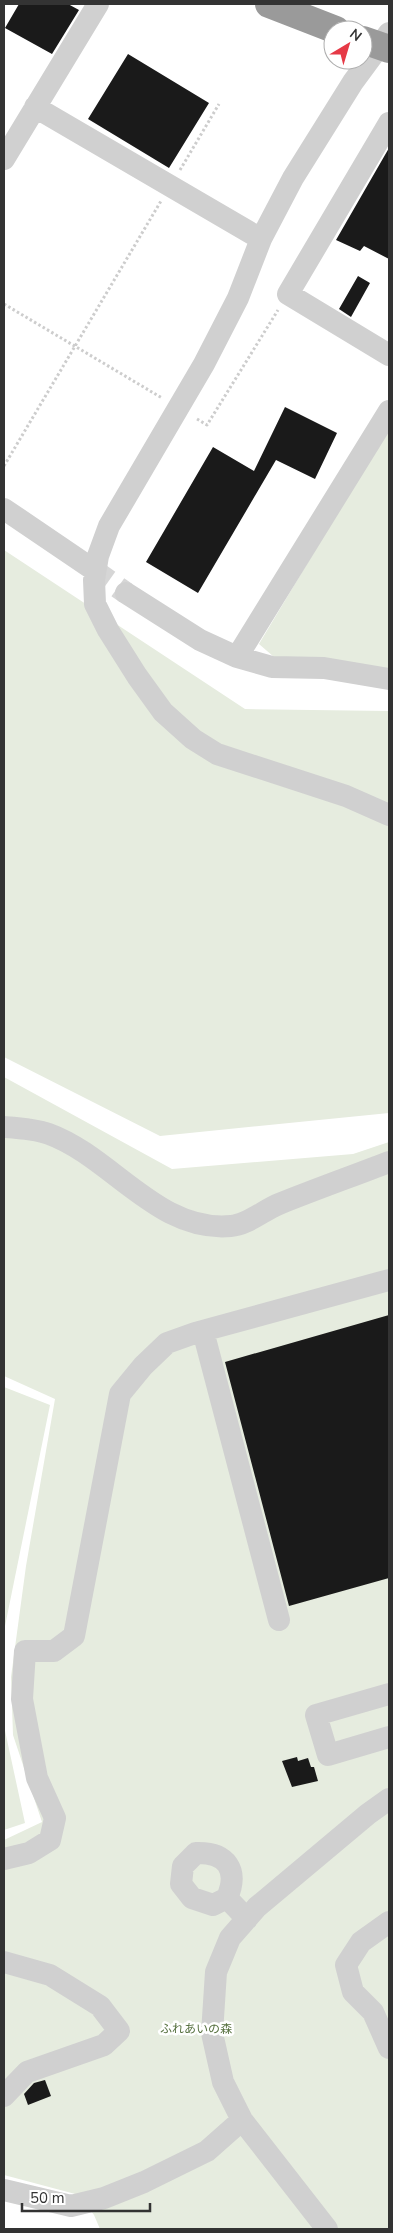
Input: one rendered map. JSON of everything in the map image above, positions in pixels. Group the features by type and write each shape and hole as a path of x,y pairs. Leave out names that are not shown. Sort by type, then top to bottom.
{"highway":[{"path":"270,4 323,25"}],"street":[{"path":"4,159 98,4"},
{"path":"380,42 298,170 260,239 238,298 204,364 110,526 97,564 94,580 95,604 108,630 137,676 163,712 193,738 217,754 346,796 389,815"},
{"path":"35,107 260,239"},
{"path":"389,123 288,294 389,355"},
{"path":"237,657 389,411"},
{"path":"4,509 91,568"},
{"path":"126,593 200,640 237,657 272,667 324,668 389,679"},
{"path":"4,1127 48,1134 87,1154 143,1196 187,1222 208,1226 233,1226 277,1204 389,1162"},
{"path":"4,1859 29,1853 50,1840 55,1818 37,1778 22,1698 26,1651 54,1651 74,1636 120,1394 143,1366 167,1343 203,1331 389,1280"},
{"path":"203,1331 279,1620"},
{"path":"389,1694 316,1714 328,1755 389,1737"},
{"path":"327,2229 242,2120 223,2082 212,2033 216,1972 230,1938 282,1884 389,1800"},
{"path":"227,1898 247,1919"},
{"path":"389,1922 360,1942 346,1965 353,1992 373,2012 389,2048"},
{"path":"4,1962 50,1975 100,2006 119,2031 104,2046 27,2072 4,2096"},
{"path":"4,2190 71,2206 104,2198 144,2182 207,2150 242,2120"}],"path":[{"path":"4,466 219,104"},
{"path":"197,419 207,425 288,294"},
{"path":"4,304 167,401"}],"green space":[{"path":"389,427 389,669 274,657 259,644"},
{"path":"4,550 245,709 389,711 389,1113 160,1136 4,1057"},
{"name":"ふれあいの森","path":"4,1077 172,1169 353,1154 389,1142 389,2229 100,2229 94,2215 79,2195 4,2175 4,1840 42,1822 13,1735 11,1677 26,1566 55,1399 4,1376"},
{"path":"4,1387 50,1405 4,1631"},
{"path":"4,1726 25,1823 4,1830"}],"building":[{"path":"19,4 68,4 79,10 52,54 5,28"},
{"path":"128,54 209,103 169,168 88,119"},
{"path":"389,148 389,259 364,246 360,251 336,240"},
{"path":"358,276 370,283 351,317 339,309"},
{"path":"285,407 337,433 315,479 276,460 198,593 146,562 213,447 254,471"},
{"path":"389,1315 389,1578 289,1606 225,1362"},
{"path":"297,1757 298,1761 308,1758 311,1767 314,1767 318,1781 292,1787 282,1761"},
{"path":"45,2080 51,2096 28,2105 24,2094 34,2083"}],"tunnel":[{"path":"91,568 126,593"}]}
